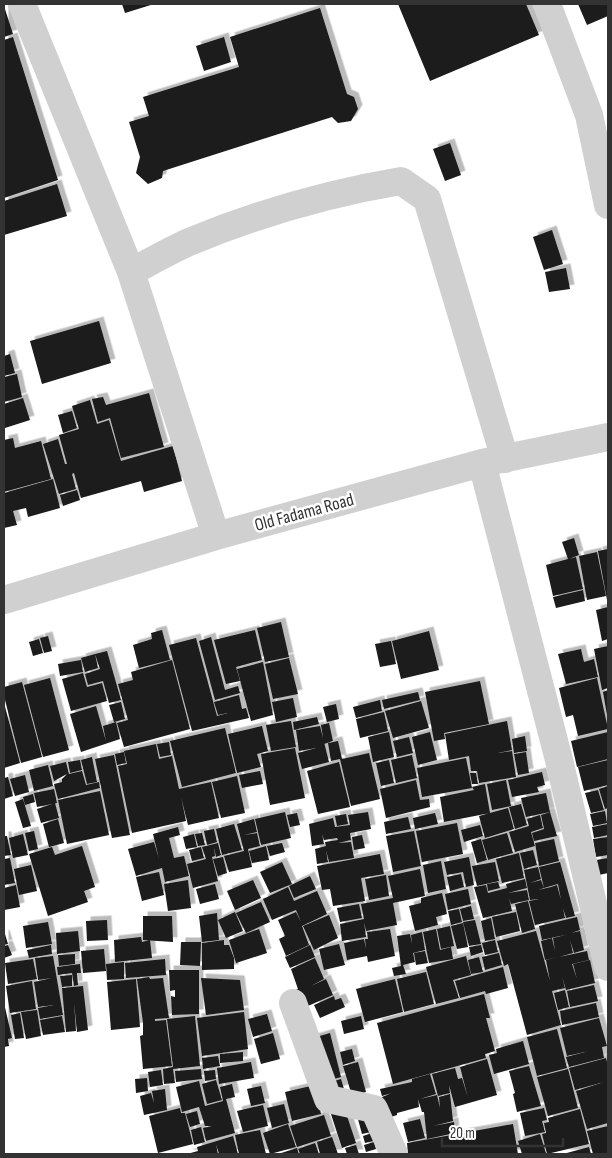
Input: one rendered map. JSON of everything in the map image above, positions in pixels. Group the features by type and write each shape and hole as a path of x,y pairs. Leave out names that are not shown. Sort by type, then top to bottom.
{"street":[{"path":"22,4 131,272 216,536"},
{"path":"547,4 589,115 608,205"},
{"path":"131,272 188,243 251,219 351,190 401,181 427,199 494,461 559,760 608,967"},
{"name":"Old Fadama Road","path":"4,600 216,536 494,461 608,437"},
{"path":"293,1002 328,1098 374,1109 394,1154"}],"building":[{"path":"122,4 154,4 125,13"},
{"path":"398,4 526,4 539,35 430,81"},
{"path":"578,4 608,4 608,16 587,25"},
{"path":"4,6 13,34 4,37"},
{"path":"320,8 347,94 354,97 358,109 351,121 338,123 332,117 163,171 162,178 148,184 136,173 140,157 129,122 149,116 143,97 239,67 230,37"},
{"path":"13,37 58,180 4,198 4,40"},
{"path":"224,37 231,62 204,71 196,46"},
{"path":"450,143 461,175 445,181 433,149"},
{"path":"57,184 67,216 4,235 4,201"},
{"path":"552,230 563,264 544,270 533,237"},
{"path":"566,268 570,289 549,292 545,272"},
{"path":"99,321 111,363 42,384 30,341"},
{"path":"10,354 15,373 4,376 4,356"},
{"path":"17,374 22,397 4,402 4,377"},
{"path":"149,393 164,447 121,458 110,418 98,422 92,399 103,397 106,405"},
{"path":"23,398 30,420 5,428 4,404"},
{"path":"90,400 97,424 109,420 121,461 173,446 182,481 144,492 141,481 81,498 74,473 72,474 76,489 59,494 43,444 58,439 65,464 67,464 59,435 79,429 72,406"},
{"path":"72,411 77,428 63,433 58,415"},
{"path":"13,438 15,448 41,441 51,479 4,492 4,440"},
{"path":"53,479 60,508 28,517 26,508 13,511 17,525 4,528 4,493"},
{"path":"77,490 80,500 63,506 60,495"},
{"path":"574,538 579,555 569,559 576,557 583,589 553,596 546,565 568,559 562,542"},
{"path":"608,549 608,600 607,600 598,551"},
{"path":"597,552 606,596 587,600 579,556"},
{"path":"583,590 585,601 556,608 553,597"},
{"path":"608,607 608,639 602,641 596,610"},
{"path":"281,622 289,657 265,662 257,628"},
{"path":"162,630 170,660 139,668 133,645 152,639 151,633"},
{"path":"255,630 262,660 236,667 240,681 226,684 214,640"},
{"path":"429,631 439,670 401,679 392,641"},
{"path":"48,636 52,651 44,653 40,638"},
{"path":"211,637 225,690 238,686 240,693 215,700 199,641"},
{"path":"196,638 217,716 228,713 218,715 214,702 239,695 242,709 246,708 249,718 192,731 169,645"},
{"path":"39,639 43,653 33,656 29,642"},
{"path":"391,641 396,664 380,667 375,644"},
{"path":"608,646 608,688 602,690 594,649"},
{"path":"581,649 584,662 594,659 598,677 566,684 558,654"},
{"path":"107,651 121,700 109,703 103,681 88,685 85,674 100,669 95,654"},
{"path":"95,654 98,668 85,672 81,658"},
{"path":"289,658 298,694 273,699 265,664"},
{"path":"81,660 83,672 60,676 58,664"},
{"path":"172,660 190,729 124,747 117,723 128,720 118,684 133,680 131,672"},
{"path":"263,662 273,715 251,721 237,669"},
{"path":"83,673 87,687 102,683 107,701 71,711 62,679"},
{"path":"50,678 69,750 43,757 24,685"},
{"path":"597,678 608,729 578,736 573,715 566,717 559,688"},
{"path":"480,681 489,724 444,733 445,739 434,741 425,692"},
{"path":"22,682 42,757 21,763 4,696 4,687"},
{"path":"608,690 608,715 607,715 603,692"},
{"path":"418,692 420,700 384,709 382,700"},
{"path":"293,698 297,717 276,722 272,702"},
{"path":"380,700 382,711 356,718 353,707"},
{"path":"421,701 429,728 393,738 385,711"},
{"path":"121,702 125,719 114,722 109,705"},
{"path":"4,703 20,763 4,768"},
{"path":"336,704 339,719 327,722 323,707"},
{"path":"96,706 106,741 103,726 116,722 120,739 81,752 70,714"},
{"path":"384,712 388,731 360,738 356,719"},
{"path":"317,717 319,724 294,730 293,722"},
{"path":"291,721 296,747 271,751 266,725"},
{"path":"507,721 512,750 498,753 512,751 516,777 479,783 477,771 471,771 469,756 449,760 445,734"},
{"path":"329,723 333,741 324,744 321,725"},
{"path":"262,726 268,751 257,754 261,767 237,773 228,734"},
{"path":"320,726 329,762 302,769 298,753 316,748 299,751 296,730"},
{"path":"225,728 236,773 182,787 170,741"},
{"path":"389,732 394,757 373,762 368,737"},
{"path":"430,732 437,760 418,765 412,737"},
{"path":"608,732 608,759 577,767 571,741"},
{"path":"525,736 527,751 514,753 512,739"},
{"path":"409,737 413,753 397,757 393,741"},
{"path":"338,741 342,759 369,753 380,799 351,806 340,759 331,761 328,743"},
{"path":"169,742 171,755 160,757 157,744"},
{"path":"156,744 159,759 172,756 179,789 211,782 219,818 188,825 181,797 186,821 132,833 118,766 127,764 124,751"},
{"path":"295,748 305,798 270,805 261,754"},
{"path":"124,752 126,763 117,765 115,754"},
{"path":"526,752 529,773 518,775 514,754"},
{"path":"114,755 130,835 112,838 95,759"},
{"path":"412,755 417,778 396,783 391,760"},
{"path":"92,757 97,782 87,784 81,760"},
{"path":"466,758 472,788 422,797 417,768"},
{"path":"80,760 82,770 70,773 68,762"},
{"path":"389,760 394,783 381,786 376,763"},
{"path":"608,760 608,785 584,791 578,767"},
{"path":"66,762 69,774 82,771 86,785 99,782 100,788 58,799 54,784 62,782 62,779 67,774 54,781 50,766"},
{"path":"339,762 350,807 318,814 307,771"},
{"path":"48,765 53,786 34,791 29,770"},
{"path":"260,771 263,784 242,788 239,775"},
{"path":"542,772 545,785 537,787 539,792 512,797 508,780"},
{"path":"470,773 476,773 478,784 472,784"},
{"path":"25,775 29,792 15,796 10,779"},
{"path":"237,776 245,813 221,818 212,782"},
{"path":"8,777 13,796 4,799 4,778"},
{"path":"416,780 420,800 429,799 430,807 386,818 380,789"},
{"path":"506,780 511,806 492,810 487,784"},
{"path":"485,784 490,813 444,822 440,797 474,790 472,787"},
{"path":"608,786 608,808 605,809 599,789"},
{"path":"54,789 57,803 37,807 34,793"},
{"path":"598,790 604,810 591,813 585,793"},
{"path":"100,791 109,835 67,844 58,800"},
{"path":"546,793 550,812 526,817 521,798"},
{"path":"33,794 35,802 25,805 23,797"},
{"path":"23,799 31,826 23,828 15,802"},
{"path":"55,803 59,818 41,823 37,809"},
{"path":"521,804 527,825 515,829 509,807"},
{"path":"508,808 514,829 485,838 479,816"},
{"path":"605,811 607,823 593,826 590,814"},
{"path":"285,812 291,838 261,845 255,819"},
{"path":"368,812 371,829 350,833 351,840 338,843 351,842 354,858 329,862 326,850 328,862 317,864 315,849 326,846 325,842 338,840 337,838 324,840 322,834 324,844 312,846 309,824 333,818 335,827 350,825 348,815"},
{"path":"550,812 557,836 534,841 532,833 544,829 541,815"},
{"path":"297,813 300,825 290,827 287,815"},
{"path":"435,813 438,824 415,829 413,818"},
{"path":"346,814 348,824 337,826 335,816"},
{"path":"540,815 543,828 531,832 535,846 515,852 509,832 529,826 527,819"},
{"path":"408,817 411,829 386,834 384,822"},
{"path":"58,819 64,843 49,847 43,824"},
{"path":"254,819 257,832 244,835 257,833 260,846 248,849 252,867 229,872 224,856 244,851 237,824"},
{"path":"457,823 463,854 422,862 416,831"},
{"path":"234,824 242,850 222,855 216,829"},
{"path":"608,824 608,835 594,838 592,827"},
{"path":"480,825 483,836 464,842 461,830"},
{"path":"178,827 180,835 169,838 174,858 184,856 189,876 165,882 162,868 136,876 128,849 154,842 159,859 153,834"},
{"path":"214,829 217,842 207,845 204,831"},
{"path":"34,831 38,849 29,851 25,833"},
{"path":"414,831 421,866 393,872 386,836"},
{"path":"202,833 205,845 198,846 195,834"},
{"path":"507,833 513,853 488,860 482,840"},
{"path":"23,834 28,855 13,858 9,838"},
{"path":"194,834 197,847 186,849 183,837"},
{"path":"362,835 365,848 354,850 352,837"},
{"path":"4,836 7,836 11,855 4,856"},
{"path":"608,837 608,855 596,857 593,839"},
{"path":"481,839 487,860 477,863 471,842"},
{"path":"554,839 559,861 539,866 535,843"},
{"path":"218,843 221,855 216,857 214,847 215,856 212,857 218,881 193,888 187,864 206,859 202,847"},
{"path":"282,843 285,852 270,856 267,846"},
{"path":"82,846 95,887 84,891 88,902 48,916 29,854 52,847 55,855"},
{"path":"266,846 269,860 252,863 249,851"},
{"path":"201,847 204,858 192,861 189,850"},
{"path":"533,850 537,865 524,869 520,853"},
{"path":"519,853 524,878 502,883 496,859"},
{"path":"380,854 384,874 361,878 365,901 333,906 330,889 322,890 317,866"},
{"path":"223,857 227,873 218,876 213,859"},
{"path":"469,857 474,885 466,887 463,872 447,875 444,862"},
{"path":"10,858 15,883 4,885 4,859"},
{"path":"608,858 608,873 599,875 596,860"},
{"path":"441,861 446,889 428,893 423,865"},
{"path":"282,862 292,884 270,893 260,872"},
{"path":"495,862 499,881 477,886 472,866"},
{"path":"560,862 575,916 566,918 563,908 565,918 535,925 529,901 539,899 530,900 524,870 538,867 541,879 530,883 541,880 544,888 539,867","holes":["558,884 561,900 557,885 538,890"]},
{"path":"31,865 37,891 19,895 14,869"},
{"path":"420,869 425,896 393,903 397,925 366,931 364,922 366,937 342,941 340,924 364,919 361,904 393,898 388,876"},
{"path":"159,872 164,895 142,901 136,877"},
{"path":"461,874 464,887 450,891 447,877"},
{"path":"386,875 389,896 369,900 365,879"},
{"path":"310,876 316,889 294,898 289,886"},
{"path":"525,879 527,888 508,893 527,890 529,900 511,904 509,898 512,911 483,918 474,887 486,885 488,893 507,888 506,884"},
{"path":"188,880 191,908 168,911 164,884"},
{"path":"253,880 261,898 235,910 227,891"},
{"path":"498,882 500,888 488,891 487,884"},
{"path":"215,884 219,899 200,904 196,889"},
{"path":"16,885 20,907 4,910 4,888"},
{"path":"288,887 294,901 317,891 327,914 302,926 309,945 286,956 279,939 285,936 278,920 296,912 301,922 296,910 272,920 263,899"},
{"path":"468,889 471,904 448,910 445,894"},
{"path":"442,893 447,914 436,917 438,925 415,931 409,906 421,903 421,898"},
{"path":"528,901 535,929 522,933 515,904"},
{"path":"261,902 270,922 246,933 236,913"},
{"path":"359,904 362,918 340,922 337,908"},
{"path":"471,906 474,919 463,921 460,909"},
{"path":"459,909 462,922 451,925 448,911"},
{"path":"235,912 243,931 226,938 218,920"},
{"path":"516,912 520,931 496,937 492,917"},
{"path":"217,913 219,940 202,942 199,916"},
{"path":"329,915 338,938 314,950 303,926"},
{"path":"143,916 172,916 173,942 143,940"},
{"path":"577,917 580,930 571,933 580,931 584,950 574,953 570,940 573,953 559,957 587,951 589,960 572,964 577,979 573,964 590,960 595,983 566,990 562,976 565,988 552,991 561,1025 527,1035 508,964 504,966 497,941 536,931 550,981 546,960 557,957 545,960 541,941 552,938 555,951 553,938 569,934 542,940 539,926"},
{"path":"491,918 495,939 485,941 481,921"},
{"path":"107,920 108,940 87,941 86,921"},
{"path":"475,920 481,944 469,946 463,922"},
{"path":"48,922 52,944 26,948 23,926"},
{"path":"463,923 468,947 457,949 451,926"},
{"path":"450,926 454,946 441,949 437,929"},
{"path":"259,929 267,953 236,963 229,940"},
{"path":"390,929 395,956 368,962 367,956 347,960 344,943 364,939 366,949 365,939 368,939 367,932"},
{"path":"436,929 440,950 451,947 453,959 429,963 423,932"},
{"path":"78,931 80,951 57,954 56,933"},
{"path":"422,932 425,950 413,953 415,962 403,965 406,974 394,976 392,968 401,966 397,936 410,934 412,944 411,935"},
{"path":"4,935 8,944 4,945"},
{"path":"141,937 142,942 150,940 152,958 115,962 114,940"},
{"path":"224,940 224,945 229,945 234,958 234,969 202,970 202,943"},
{"path":"495,940 498,952 485,955 482,943"},
{"path":"181,942 201,942 200,966 180,965"},
{"path":"339,944 345,965 324,970 319,949"},
{"path":"8,945 12,955 4,958 4,946"},
{"path":"51,945 52,954 29,958 27,950"},
{"path":"310,945 315,957 290,968 285,957"},
{"path":"481,945 483,952 471,956 469,947"},
{"path":"104,949 106,971 83,973 81,951"},
{"path":"425,951 428,963 416,965 414,953"},
{"path":"499,953 502,965 485,970 482,957"},
{"path":"75,954 75,964 59,966 58,955"},
{"path":"53,956 63,1015 40,1019 38,1008 54,1005 38,1007 34,982 52,978 38,980 35,958"},
{"path":"466,956 471,975 453,980 459,998 436,1004 426,967"},
{"path":"479,957 483,972 471,974 468,960"},
{"path":"315,958 324,979 311,986 326,979 333,995 301,1009 293,991 298,989 291,969"},
{"path":"33,959 37,979 8,984 5,963"},
{"path":"165,959 166,975 126,978 125,963"},
{"path":"124,962 124,979 107,980 106,964"},
{"path":"80,964 81,973 77,973 78,985 74,986 72,973 58,975 57,967"},
{"path":"503,967 508,988 486,994 485,991 460,998 455,981"},
{"path":"169,970 199,970 199,1014 172,1015 171,996 175,997 175,990 170,991"},
{"path":"426,972 434,1004 404,1012 397,979"},
{"path":"72,975 72,986 62,987 60,976"},
{"path":"149,977 150,979 163,978 169,1018 155,1019 155,1021 166,1020 172,1066 143,1069 140,1036 143,1035 143,1023 137,979"},
{"path":"201,978 240,980 244,1010 206,1015"},
{"path":"136,979 140,1027 111,1030 107,982"},
{"path":"395,979 403,1012 365,1022 356,989"},
{"path":"32,981 36,1009 10,1013 6,986"},
{"path":"594,985 598,1001 570,1007 567,991"},
{"path":"83,986 88,1030 77,1032 74,1002 76,1031 66,1032 62,988"},
{"path":"565,990 569,1007 558,1010 554,993"},
{"path":"484,994 490,1018 486,1018 495,1051 485,1054 486,1058 393,1084 377,1023"},
{"path":"334,996 335,1000 341,998 345,1007 320,1018 314,1005"},
{"path":"4,1003 12,1038 8,1039 9,1046 4,1047"},
{"path":"596,1003 599,1017 562,1025 560,1011"},
{"path":"37,1010 41,1036 26,1039 21,1012"},
{"path":"244,1012 248,1049 202,1056 197,1018"},
{"path":"20,1013 24,1038 15,1039 11,1015"},
{"path":"267,1014 272,1031 253,1037 248,1019"},
{"path":"62,1016 65,1032 43,1035 40,1020"},
{"path":"195,1016 200,1066 173,1069 175,1083 164,1084 163,1069 173,1067 167,1019"},
{"path":"361,1016 364,1029 344,1034 341,1021"},
{"path":"599,1018 607,1046 602,1047 604,1058 569,1067 566,1057 589,1051 567,1056 560,1028"},
{"path":"557,1029 567,1068 537,1076 527,1037"},
{"path":"273,1033 280,1059 261,1064 254,1039"},
{"path":"330,1033 341,1077 324,1082 313,1038"},
{"path":"523,1041 529,1064 494,1074 489,1055 497,1053 496,1049"},
{"path":"352,1049 355,1061 343,1065 340,1052"},
{"path":"243,1052 243,1061 220,1063 220,1054"},
{"path":"218,1056 220,1066 203,1069 202,1058"},
{"path":"606,1058 608,1066 608,1123 587,1129 576,1091 604,1082 575,1090 569,1068"},
{"path":"487,1059 497,1095 455,1107 449,1085 450,1093 438,1096 432,1074 455,1068 458,1079 462,1078 468,1098 460,1067"},
{"path":"251,1062 254,1078 219,1084 217,1068"},
{"path":"358,1062 366,1092 352,1096 343,1066"},
{"path":"529,1066 541,1106 517,1112 513,1094 515,1093 509,1071"},
{"path":"201,1069 202,1079 176,1082 175,1071"},
{"path":"568,1069 578,1108 548,1116 537,1077"},
{"path":"161,1070 163,1085 150,1087 148,1072"},
{"path":"215,1070 216,1079 205,1081 204,1071"},
{"path":"430,1074 436,1094 420,1099 437,1095 440,1108 439,1097 450,1094 453,1121 433,1126 454,1122 455,1133 427,1139 424,1112 422,1112 418,1099 419,1107 397,1113 397,1115 388,1118 382,1097 392,1093 382,1096 380,1089 412,1082 412,1079"},
{"path":"147,1078 148,1091 136,1093 135,1079"},
{"path":"341,1079 344,1089 330,1093 327,1083"},
{"path":"216,1080 222,1100 207,1104 202,1084"},
{"path":"199,1081 205,1106 223,1101 220,1087 232,1084 235,1097 226,1099 235,1133 206,1141 203,1128 212,1126 205,1126 199,1107 182,1112 176,1087"},
{"path":"315,1085 321,1114 292,1121 285,1092"},
{"path":"261,1086 265,1103 251,1106 247,1089"},
{"path":"165,1089 167,1110 144,1115 140,1096 151,1093 154,1103 152,1091"},
{"path":"284,1104 289,1123 272,1128 267,1108"},
{"path":"343,1104 356,1143 342,1148 329,1108"},
{"path":"263,1105 268,1126 243,1132 237,1111"},
{"path":"180,1108 181,1113 185,1113 193,1144 158,1153 149,1116"},
{"path":"544,1108 547,1120 542,1121 545,1132 525,1136 520,1113"},
{"path":"580,1109 589,1144 547,1154 542,1134 546,1133 544,1123 549,1122 548,1118"},
{"path":"197,1111 200,1124 190,1127 186,1114"},
{"path":"356,1112 375,1131 362,1134"},
{"path":"324,1115 331,1136 297,1147 290,1126"},
{"path":"420,1119 425,1138 408,1142 403,1123"},
{"path":"288,1124 296,1147 270,1154 263,1133"},
{"path":"513,1124 518,1154 408,1154 407,1143"},
{"path":"608,1126 608,1154 593,1154 587,1131"},
{"path":"201,1127 205,1142 194,1145 191,1130"},
{"path":"260,1130 266,1154 239,1154 235,1135"},
{"path":"375,1132 377,1140 365,1143 363,1136"},
{"path":"540,1134 546,1153 522,1154 518,1141"},
{"path":"233,1136 238,1154 219,1154 216,1144 218,1154 187,1154 198,1151 197,1147"},
{"path":"332,1137 338,1154 320,1154 317,1142"},
{"path":"374,1142 376,1149 366,1152 364,1145"},
{"path":"315,1143 319,1154 300,1154 298,1149"},
{"path":"356,1145 359,1154 347,1154 345,1148"},
{"path":"589,1147 591,1154 563,1154"},
{"path":"297,1148 299,1154 278,1154"}]}
